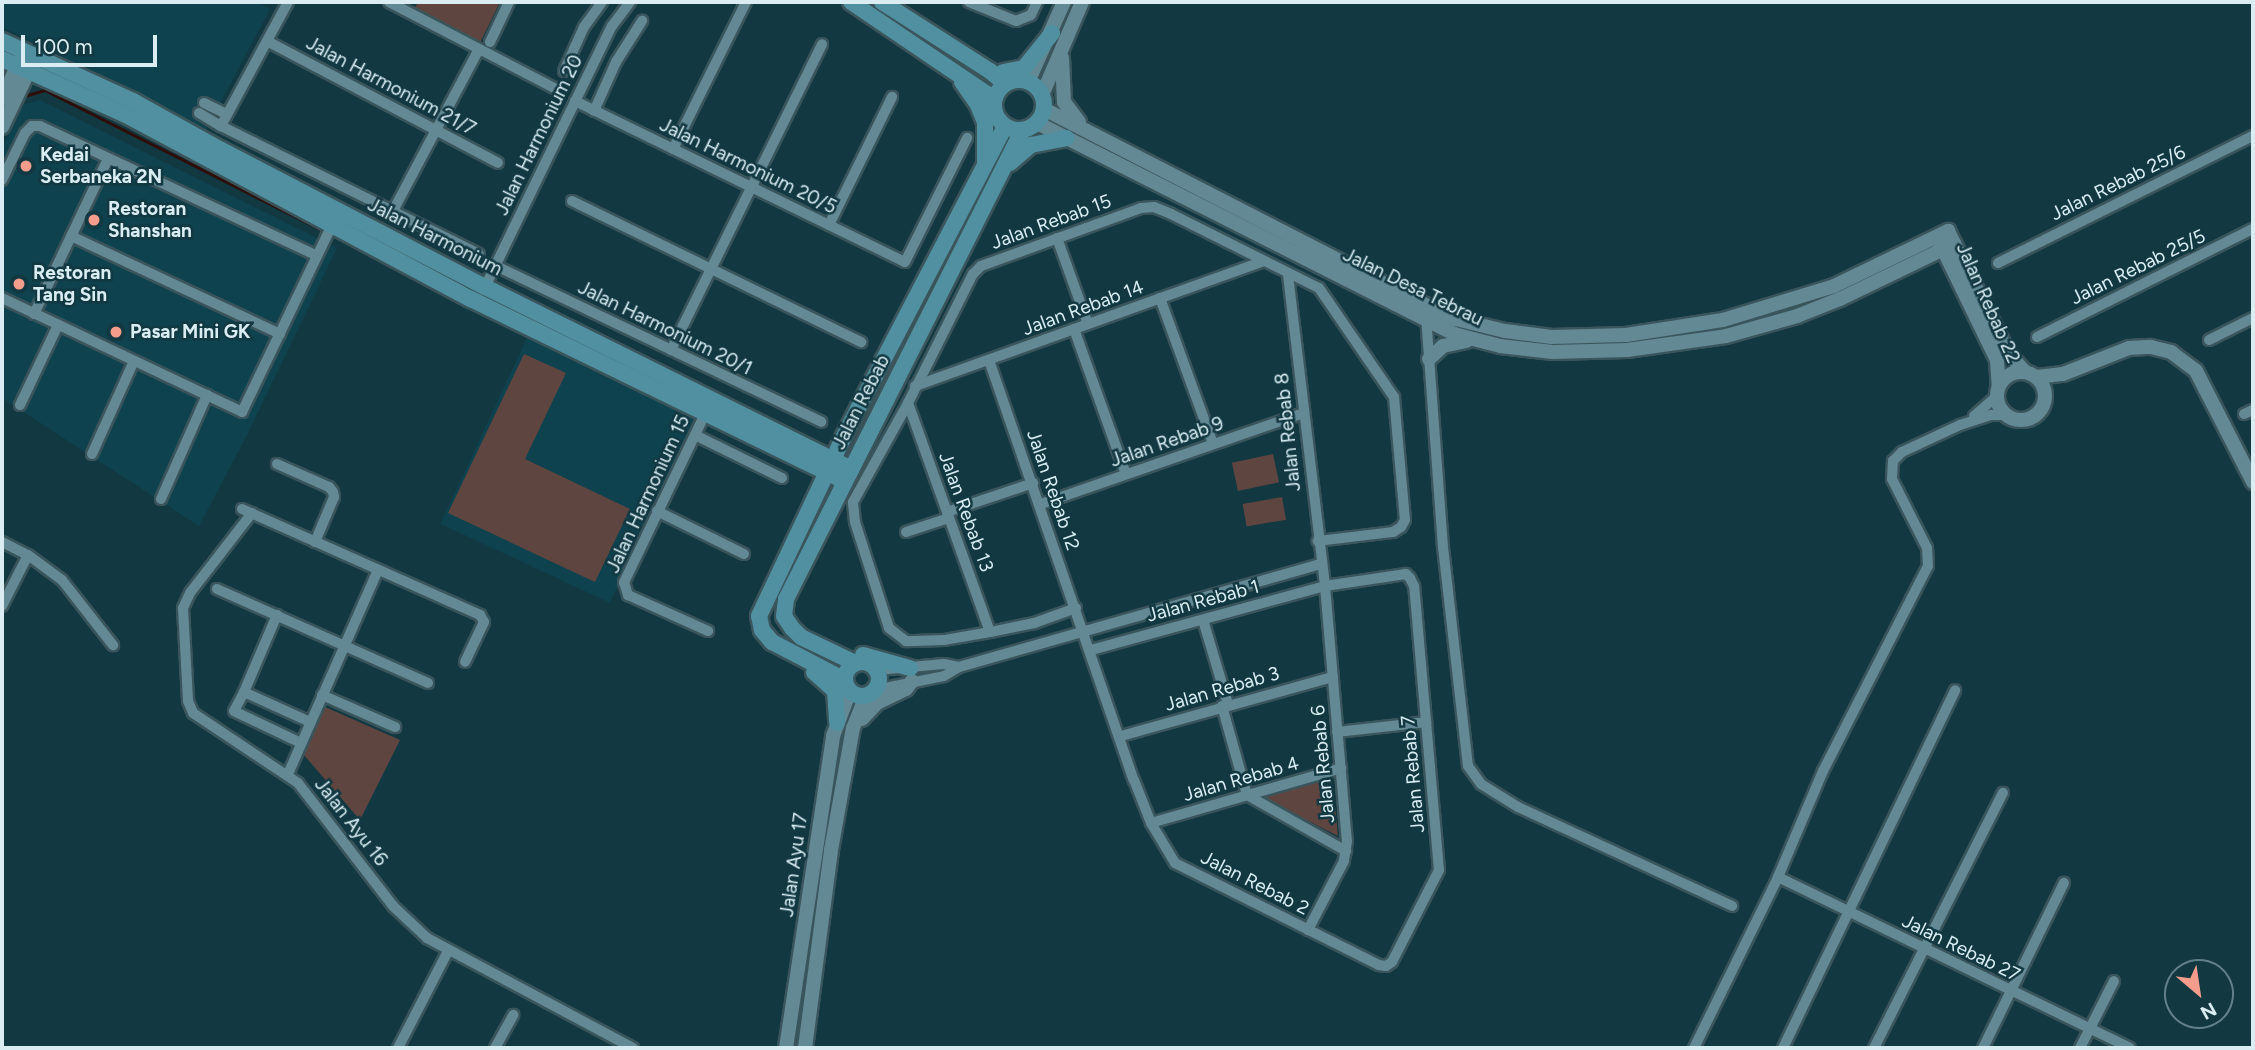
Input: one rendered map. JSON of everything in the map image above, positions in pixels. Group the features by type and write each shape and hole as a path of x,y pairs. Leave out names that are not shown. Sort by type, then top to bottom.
{"main road":[{"path":"851,2 994,99"},
{"path":"882,2 990,71 1005,84"},
{"path":"990,71 1008,73 1024,68 1052,33"},
{"name":"Jalan Harmonium","path":"2,41 21,61 331,227 705,414 805,455"},
{"name":"Jalan Harmonium","path":"21,61 133,101 847,475"},
{"path":"956,74 978,104 985,122 991,172"},
{"path":"991,172 1005,127 1036,114 1028,82 1016,80 1005,84 994,99 995,115 1005,127"},
{"name":"Jalan Rebab","path":"859,689 772,642 762,630 759,615 848,430 991,172 1036,114"},
{"path":"991,172 1031,145 1066,138"},
{"name":"Jalan Rebab","path":"877,670 870,663 855,663 822,648 792,628 783,607 991,172"},
{"path":"813,499 813,477 805,455 838,440 848,430"},
{"path":"822,648 869,655 911,674"},
{"path":"806,662 835,691 845,725"},
{"path":"855,663 848,670 859,689 880,680 877,670"}],"street":[{"path":"221,126 288,2"},
{"path":"389,2 560,91"},
{"path":"490,42 509,2"},
{"path":"564,71 584,27 602,2"},
{"name":"Jalan Harmonium 20","path":"485,286 612,26 629,2"},
{"path":"673,149 746,2"},
{"path":"969,2 1016,20 1025,20 1031,15 1037,2"},
{"path":"1028,82 1064,2"},
{"path":"1036,114 1082,2"},
{"path":"594,111 616,62 642,21"},
{"name":"Jalan Harmonium 21/7","path":"267,41 498,163"},
{"path":"671,350 822,44"},
{"path":"1063,46 1060,72 1064,102 1071,115 1086,128"},
{"path":"394,209 479,49"},
{"path":"2,127 21,61"},
{"path":"829,225 892,97"},
{"name":"Jalan Harmonium 20/5","path":"575,101 905,262 967,138"},
{"path":"199,107 227,114"},
{"path":"189,132 199,107"},
{"path":"199,107 221,126 394,209 479,254"},
{"name":"Jalan Desa Tebrau","path":"1036,114 1086,128 1428,313 1471,341 1553,352 1673,345 1726,336 1797,316 1840,299 1911,264 1945,240"},
{"name":"Jalan Desa Tebrau","path":"1036,114 1066,138 1428,313 1474,325 1552,337 1626,335 1723,320 1790,302 1945,240"},
{"path":"2,180 25,133 32,126 40,126 317,256"},
{"name":"Jalan Rebab 25/6","path":"1998,263 2253,136"},
{"path":"34,314 108,159"},
{"path":"572,201 861,342"},
{"name":"Jalan Rebab 15","path":"1076,608 1034,623 990,632 944,640 906,641 888,628 855,522 853,502 908,402 972,274 981,266 1141,208 1154,207 1319,288 1394,397 1405,520 1401,527 1393,532 1318,541"},
{"path":"2,298 242,412 331,227"},
{"name":"Jalan Rebab 25/5","path":"2037,337 2253,229"},
{"path":"71,236 280,334"},
{"path":"1057,239 1088,324"},
{"name":"Jalan Rebab 22","path":"1945,240 1954,273 1997,360 1998,391"},
{"name":"Jalan Rebab 22","path":"1945,240 2008,353 2031,375"},
{"name":"Jalan Rebab 14","path":"915,386 1262,262"},
{"path":"1911,264 1938,263 1954,273"},
{"name":"Jalan Harmonium 20/1","path":"494,265 821,422"},
{"name":"Jalan Rebab 8","path":"1288,275 1325,586"},
{"path":"1160,298 1213,444"},
{"path":"1428,313 1443,547 1468,766 1481,784 1518,807 1732,906"},
{"path":"2210,340 2253,318"},
{"path":"20,405 58,325"},
{"path":"1074,329 1126,474"},
{"path":"1429,359 1443,346 1471,341"},
{"path":"1694,1048 1778,877 1823,771 1930,560 1927,548 1892,479 1891,465 1902,452 1960,425 1986,409 2013,373 2056,376 2129,348 2162,349 2180,357 2202,381 2253,482"},
{"name":"Jalan Rebab 12","path":"989,360 1084,631"},
{"path":"92,454 134,361"},
{"path":"1960,425 1991,415 2006,415 2022,421 2032,418 2044,406 2046,396 2078,368"},
{"path":"2031,375 2046,396"},
{"path":"1998,391 1999,407 2006,415"},
{"path":"161,499 207,395"},
{"name":"Jalan Rebab 13","path":"908,402 990,632"},
{"name":"Jalan Rebab 9","path":"1041,504 1304,413"},
{"name":"Jalan Harmonium 15","path":"705,414 624,582 628,596 708,631"},
{"path":"695,435 782,478"},
{"path":"277,464 329,486 333,492 334,497 315,542 482,617 484,622 465,662"},
{"path":"906,532 1033,483"},
{"name":"Jalan Ayu 16","path":"315,542 247,511 190,593 183,608 188,701 192,713 288,774 306,792 406,920 448,951 633,1048"},
{"path":"657,511 744,554"},
{"path":"2,542 28,555 62,580 113,645"},
{"path":"2,606 28,555"},
{"name":"Jalan Rebab","path":"859,689 944,664 959,667 1321,564"},
{"path":"288,774 378,570"},
{"name":"Jalan Rebab 1","path":"1091,650 1325,586 1406,575"},
{"name":"Jalan Rebab 7","path":"1392,962 1439,870 1414,586 1406,575"},
{"name":"Jalan Rebab 6","path":"1308,930 1346,851 1325,586"},
{"path":"217,589 428,683"},
{"path":"277,615 234,711 299,748"},
{"path":"1203,620 1247,795 1346,851"},
{"name":"Jalan Rebab 2","path":"1084,631 1151,823 1175,863 1378,965 1392,962"},
{"name":"Jalan Rebab","path":"877,670 911,674"},
{"path":"845,725 877,703 906,689 911,674"},
{"name":"Jalan Rebab 3","path":"1121,736 1332,677"},
{"name":"Jalan Ayu 17","path":"786,1048 845,725 859,689"},
{"path":"1783,1048 1955,691"},
{"path":"244,692 310,722"},
{"path":"322,695 396,727"},
{"path":"1337,732 1426,722"},
{"name":"Jalan Ayu 17","path":"805,1048 845,725"},
{"path":"263,759 277,761 299,748"},
{"path":"299,748 300,777 306,792"},
{"name":"Jalan Rebab 4","path":"1151,823 1340,768"},
{"path":"1874,1048 2003,793"},
{"name":"Jalan Rebab 27","path":"1778,877 1849,909 1922,949 1966,967 2010,992 2130,1048"},
{"path":"1983,1048 2064,883"},
{"path":"398,1048 448,951"},
{"path":"2080,1048 2114,981"},
{"path":"495,1048 513,1015"}],"shaded area":[{"path":"2,2 256,2 270,9 206,130 2,27"},
{"path":"419,2 500,2 480,43 414,8"},
{"path":"40,100 337,248 248,433 199,526 2,398 2,149 22,105"},
{"path":"527,338 696,417 610,603 440,524"},
{"path":"524,354 566,373 525,459 630,509 595,582 448,513"},
{"path":"1273,454 1279,482 1238,491 1232,463"},
{"path":"1282,497 1286,520 1247,527 1243,504"},
{"path":"323,706 400,740 360,820 303,754"},
{"path":"1332,775 1338,836 1259,796"}],"waterway":[{"path":"24,96 45,90 326,232"},
{"path":"332,235 382,260"},
{"path":"584,363 603,373"}],"place":[{"name":"Kedai Serbaneka 2N","path":"26,166"},
{"name":"Restoran Shanshan","path":"94,220"},
{"name":"Restoran Tang Sin","path":"19,284"},
{"name":"Pasar Mini GK","path":"116,332"}]}
